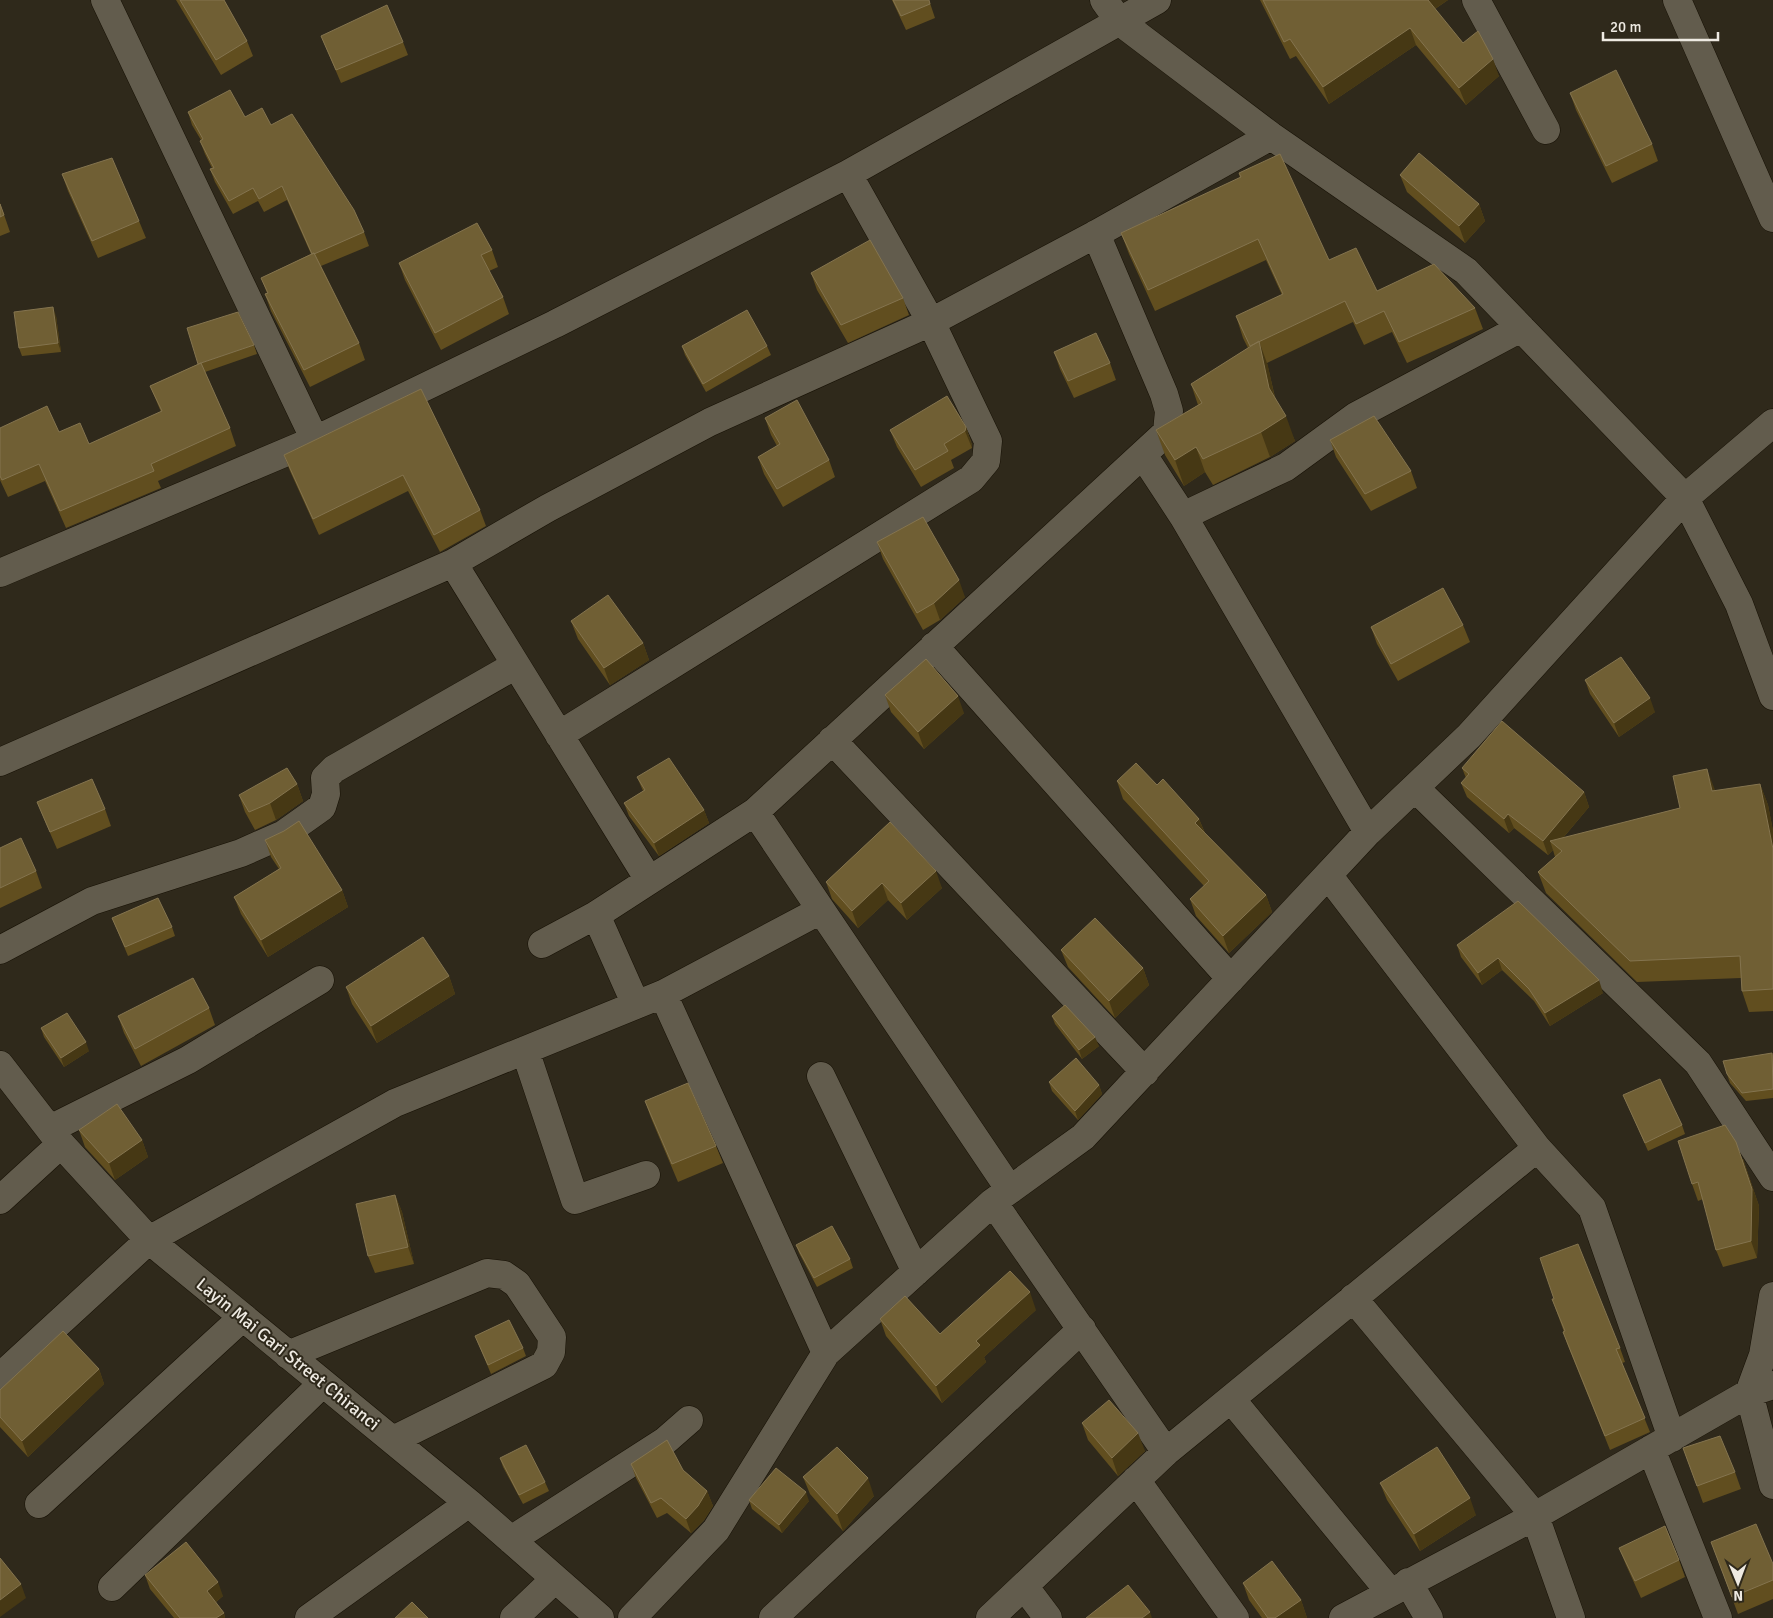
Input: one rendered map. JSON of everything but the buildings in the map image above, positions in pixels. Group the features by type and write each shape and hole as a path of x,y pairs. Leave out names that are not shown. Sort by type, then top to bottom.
{"street":[{"path":"105,0 315,440"},
{"path":"1104,0 1120,21 1271,136 1466,271 1685,498 1739,604 1773,696"},
{"path":"0,574 315,440 555,324 848,174 1157,0"},
{"path":"1476,0 1546,130"},
{"path":"1677,0 1773,218"},
{"path":"0,762 453,563 548,508 710,422 931,322 1096,234 1271,136"},
{"path":"559,735 971,479 986,461 988,441 931,322 848,174"},
{"path":"542,944 596,915 755,812 1167,432 1170,412 1096,234"},
{"path":"1183,516 1286,467 1356,416 1521,328"},
{"path":"632,1618 716,1530 826,1353 1001,1196 1083,1137 1368,832 1469,736 1685,498 1773,423"},
{"path":"1143,454 1183,516 1368,832"},
{"path":"453,563 649,880"},
{"path":"934,646 1231,979"},
{"path":"0,950 92,901 241,853 284,834 322,807 326,794 325,778 334,769 516,665"},
{"path":"832,740 1145,1072"},
{"path":"1414,788 1698,1063 1773,1176"},
{"path":"755,812 821,910 1001,1196 1082,1329 1166,1452"},
{"path":"1328,875 1537,1148 1592,1208 1662,1443 1718,1618"},
{"path":"0,1377 149,1240 395,1103 663,994 821,910"},
{"path":"596,915 636,1005"},
{"path":"0,1200 56,1137 320,980"},
{"path":"663,994 826,1353"},
{"path":"525,1050 576,1200 646,1175"},
{"name":"Layin Mai Gari Street Chiranci","path":"0,1065 56,1137 149,1240 469,1503 600,1618"},
{"path":"820,1076 916,1272"},
{"path":"990,1618 1166,1452 1537,1148"},
{"path":"288,1355 487,1273 504,1275 518,1284 552,1337 551,1352 544,1364 393,1440"},
{"path":"1773,1296 1763,1355 1761,1389 1773,1485"},
{"path":"1353,1298 1535,1516 1571,1618"},
{"path":"39,1504 243,1317"},
{"path":"773,1618 1082,1329"},
{"path":"112,1587 323,1383"},
{"path":"1343,1618 1535,1516 1761,1389"},
{"path":"1230,1399 1429,1618"},
{"path":"511,1540 666,1441 690,1420"},
{"path":"1136,1480 1235,1618"},
{"path":"309,1618 469,1503"},
{"path":"514,1618 554,1578"},
{"path":"1024,1586 1048,1618"}]}
